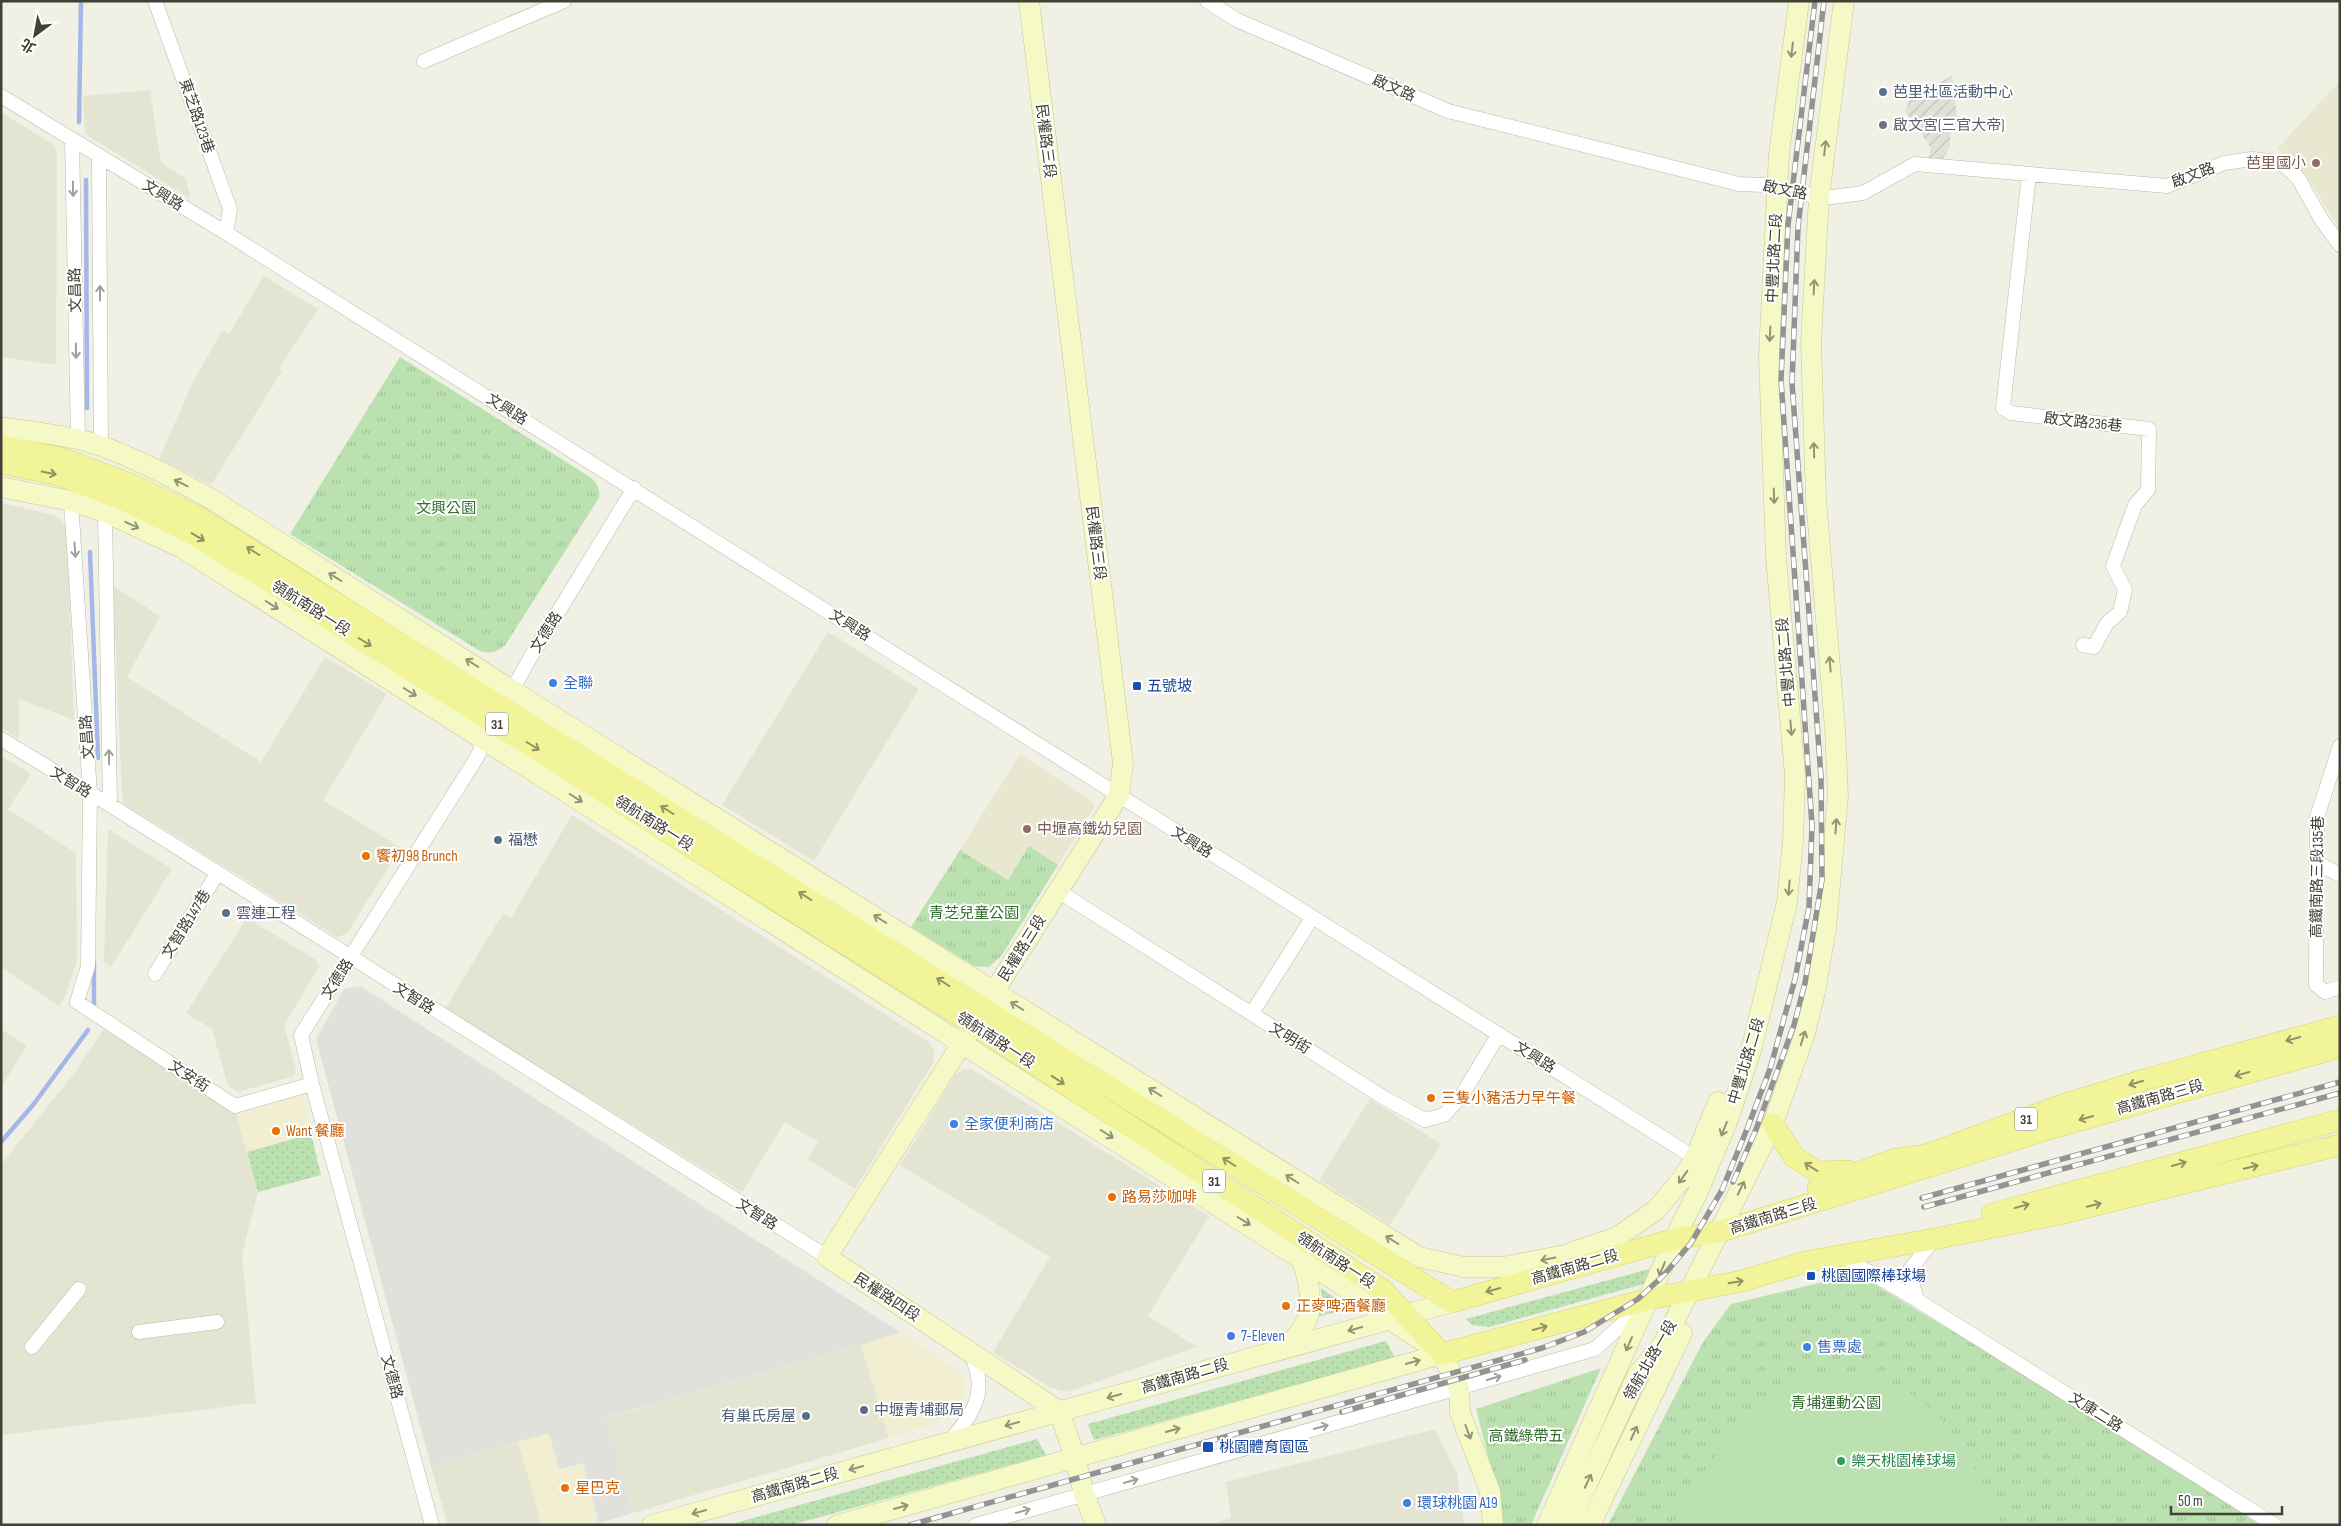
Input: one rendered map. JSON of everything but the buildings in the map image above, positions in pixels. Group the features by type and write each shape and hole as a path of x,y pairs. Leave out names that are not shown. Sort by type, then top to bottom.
{"main road":[{"name":"領航南路一段","path":"1,446 64,459 133,485 200,518 499,715 979,1017 1389,1262"},
{"name":"領航南路一段","path":"1,463 59,475 124,500 195,535 499,715"},
{"name":"領航南路一段","path":"979,1017 1383,1290 1398,1317 1442,1354"},
{"name":"高鐵南路三段","path":"1719,1232 1774,1204 1892,1160 1926,1155 2062,1105 2147,1079 2340,1026"},
{"name":"高鐵南路三段","path":"1719,1232 2048,1129 2340,1047"},
{"path":"1840,1255 2340,1120"},
{"path":"1773,1124 1794,1157 1818,1172 1846,1172 1892,1160"},
{"path":"1442,1354 1649,1300 1742,1281 1805,1262 1934,1240 2059,1214 2340,1145"},
{"path":"1822,1201 1926,1155"},
{"name":"高鐵南路二段","path":"1452,1302 1675,1239 1719,1232"},
{"name":"31","path":"1389,1262 1452,1302"}],"street":[{"name":"東芝路123巷","path":"155,1 230,209 226,233"},
{"path":"424,60 564,1"},
{"name":"民權路三段","path":"979,1017 1118,795 1123,763 1029,1"},
{"name":"啟文路","path":"1207,1 1236,20 1448,111 1739,184 1763,185 1819,197 1863,193 1915,164 2167,186 2224,163 2252,159 2271,161 2285,166 2298,178 2321,219 2340,245"},
{"name":"中豐北路二段","path":"1649,1300 1697,1194 1729,1117 1751,1050 1787,903 1793,840 1795,775 1776,557 1769,356 1779,154 1798,1"},
{"path":"1688,1291 1773,1124 1805,1033 1815,992 1826,928 1838,796 1836,728 1816,499 1811,352 1819,197 1844,1"},
{"name":"文興路","path":"1,96 226,233 634,488 1312,918 1695,1158"},
{"name":"文昌路","path":"72,140 78,439"},
{"name":"文昌路","path":"99,157 101,446"},
{"name":"啟文路236巷","path":"2029,174 2004,408 2011,413 2149,429 2148,490 2135,505 2113,566 2126,590 2120,612 2107,622 2094,647 2083,645"},
{"name":"領航南路一段","path":"1,427 78,439 101,446 184,484 213,500 499,715"},
{"name":"領航南路一段","path":"1,487 72,502 105,512 182,548 499,715 979,1017 1334,1204"},
{"name":"文德路","path":"432,1525 312,1084 301,1035 351,959 476,759 530,658 634,488"},
{"name":"文昌路","path":"72,502 90,794 88,966 77,1002"},
{"name":"文昌路","path":"105,512 110,805"},
{"name":"文智路","path":"1,739 110,805 827,1258"},
{"name":"高鐵南路三段135巷","path":"2340,746 2317,817 2316,862 2316,985 2325,992 2340,988"},
{"path":"2316,862 2340,875"},
{"name":"文智路147巷","path":"155,974 217,874"},
{"name":"文明街","path":"1058,890 1386,1099 1425,1120 1444,1115 1462,1095 1499,1034"},
{"path":"1252,1013 1312,918"},
{"name":"文安街","path":"77,1002 235,1106 312,1084"},
{"path":"827,1258 979,1017"},
{"name":"領航南路一段","path":"979,1017 1300,1257 1375,1306 1398,1317"},
{"name":"高鐵南路二段","path":"1334,1204 1419,1257 1464,1267 1503,1267 1565,1255 1617,1237 1656,1210 1682,1179 1695,1158 1718,1102"},
{"name":"31","path":"1334,1204 1389,1262"},
{"path":"1917,1300 1909,1271 1934,1240"},
{"name":"文康二路","path":"1840,1255 1917,1300 2275,1525"},
{"path":"1277,1351 1293,1340 1306,1322 1311,1305 1310,1287 1300,1257"},
{"name":"民權路四段","path":"827,1258 1059,1411"},
{"path":"32,1347 79,1289"},
{"name":"領航北路一段","path":"1568,1525 1638,1374 1663,1344 1688,1291"},
{"name":"領航北路一段","path":"1590,1525 1681,1338 1688,1291"},
{"path":"976,1525 1595,1349 1649,1300"},
{"name":"領航北路一段","path":"1547,1525 1649,1300"},
{"name":"高鐵南路二段","path":"652,1525 1452,1302"},
{"path":"139,1332 216,1322"},
{"path":"950,1442 976,1404 980,1386 978,1370 969,1352"},
{"path":"837,1525 1442,1354 1459,1388 1460,1413 1490,1491 1492,1525"},
{"path":"1059,1411 1075,1457 1084,1494 1096,1525"}],"shaded area":[{"path":"1952,75 1957,116 1950,124 1950,147 1942,160 1928,159 1931,148 1905,111 1912,94 1937,85"},
{"name":"芭里國小","path":"2340,81 2340,231 2307,176 2277,149"},
{"path":"150,90 161,163 185,178 191,199 85,134 83,96"},
{"path":"1,112 54,145 57,150 56,365 1,357"},
{"path":"264,276 318,309 279,368 282,371 211,485 159,459 192,384 222,331 229,334"},
{"path":"1,503 54,515 67,528 74,720 19,699 19,739 1,728"},
{"path":"113,586 160,616 127,677 261,762 325,657 387,694 323,800 401,848 347,933 338,937 334,935 124,804"},
{"path":"828,632 919,689 814,861 722,805"},
{"name":"中壢高鐵幼兒園","path":"1020,754 1091,800 1094,807 1058,865 1029,847 1008,880 960,850"},
{"path":"1,756 31,774 8,809 76,853 77,961 66,994 59,1006 1,967"},
{"path":"572,815 930,1043 934,1050 934,1061 855,1189 808,1159 818,1142 785,1122 742,1192 445,1009 503,913 511,918"},
{"path":"108,829 172,869 111,967 104,962"},
{"path":"247,918 316,960 319,967 284,1025 296,1070 294,1076 238,1092 228,1086 212,1029 186,1013"},
{"path":"360,986 900,1332 861,1345 606,1417 633,1513 599,1523 583,1463 559,1469 549,1433 431,1466 316,1039 344,989"},
{"path":"1,1029 27,1046 1,1087"},
{"path":"104,1029 236,1113 258,1192 242,1254 256,1403 1,1435 1,1165 72,1076"},
{"path":"965,1069 971,1069 1209,1216 1148,1316 1197,1347 1068,1392 1051,1388 993,1352 1050,1257 900,1165 955,1075"},
{"path":"303,1095 311,1134 247,1152 236,1113"},
{"path":"1370,1099 1441,1144 1390,1225 1319,1180"},
{"path":"900,1332 958,1370 965,1381 965,1400 953,1414 924,1427 889,1438 861,1345"},
{"path":"861,1345 889,1438 633,1513 605,1418"},
{"path":"605,1418 633,1513 592,1525 542,1525 518,1442"},
{"path":"1435,1429 1457,1473 1464,1525 1208,1525 1231,1518 1226,1482"},
{"path":"518,1442 542,1525 448,1525 431,1466"}],"green space":[{"name":"文興公園","path":"400,357 590,477 599,489 599,498 506,644 494,652 480,651 290,534"},
{"name":"青芝兒童公園","path":"1029,846 1058,865 1002,955 989,967 974,966 911,927 960,850 1008,880"},
{"path":"311,1134 321,1175 258,1192 247,1152"},
{"path":"1649,1269 1647,1283 1489,1327 1472,1325 1466,1319"},
{"name":"青埔運動公園","path":"1857,1274 2097,1418 2260,1525 1608,1525 1703,1342 1731,1304"},
{"path":"1321,1288 1350,1308 1317,1317 1323,1305"},
{"path":"1386,1341 1395,1358 1094,1440 1088,1424"},
{"name":"高鐵綠帶五","path":"1601,1368 1531,1525 1499,1525 1495,1483 1476,1409"},
{"name":"樂天桃園棒球場","path":"1827,1373 1870,1375 1907,1391 1940,1417 2003,1513 1998,1517 2003,1525 1672,1525 1682,1510 1677,1506 1753,1409 1787,1385"},
{"path":"1037,1439 1046,1455 791,1525 728,1525"}],"waterway":[{"path":"79,122 81,1"},
{"path":"86,180 87,408"},
{"path":"90,552 98,758"},
{"path":"94,963 94,1006"},
{"path":"1,1142 33,1105 88,1030"}],"railway":[{"path":"910,1525 1542,1348 1584,1332 1638,1299 1663,1276 1691,1243 1722,1190 1770,1069 1795,979 1809,907 1812,825 1781,380 1788,225 1815,1"},
{"path":"1733,1182 1755,1132 1794,1025 1805,983 1822,880 1821,777 1792,383 1798,227 1824,1"},
{"path":"1922,1198 2340,1082"},
{"path":"1924,1207 2340,1093"},
{"path":"1342,1412 1525,1360"}],"place":[{"name":"芭里社區活動中心","path":"1883,92"},
{"name":"啟文宮(三官大帝)","path":"1883,125"},
{"name":"芭里國小","path":"2316,163"},
{"name":"全聯","path":"553,683"},
{"name":"五號坡","path":"1137,686"},
{"name":"中壢高鐵幼兒園","path":"1027,829"},
{"name":"福懋","path":"498,840"},
{"name":"饗初98 Brunch","path":"366,856"},
{"name":"雲連工程","path":"226,913"},
{"name":"三隻小豬活力早午餐","path":"1431,1098"},
{"name":"全家便利商店","path":"954,1124"},
{"name":"Want 餐廳","path":"276,1131"},
{"name":"路易莎咖啡","path":"1112,1197"},
{"name":"桃園國際棒球場","path":"1811,1276"},
{"name":"正麥啤酒餐廳","path":"1286,1306"},
{"name":"7-Eleven","path":"1231,1336"},
{"name":"售票處","path":"1807,1347"},
{"name":"中壢青埔郵局","path":"864,1410"},
{"name":"有巢氏房屋","path":"806,1416"},
{"name":"桃園體育園區","path":"1208,1447"},
{"name":"樂天桃園棒球場","path":"1841,1461"},
{"name":"星巴克","path":"565,1488"},
{"name":"環球桃園 A19","path":"1407,1503"}]}
